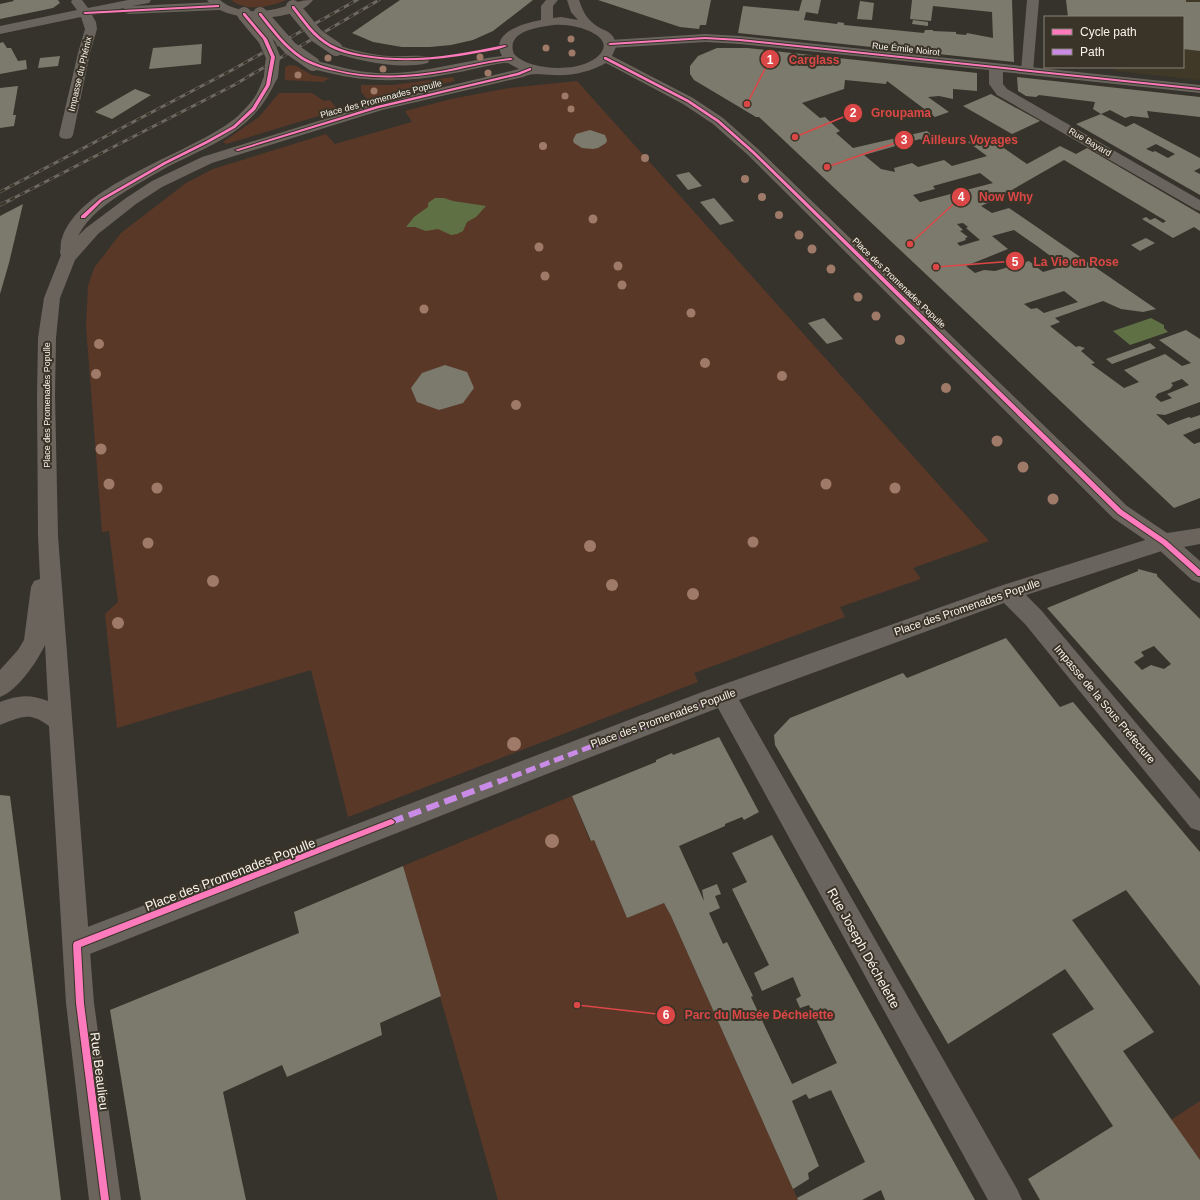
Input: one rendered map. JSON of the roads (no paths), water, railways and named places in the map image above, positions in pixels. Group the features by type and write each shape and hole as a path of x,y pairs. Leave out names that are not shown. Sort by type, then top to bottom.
{"main road":[{"path":"216,3 225,10 244,14 260,14 293,7 307,0"},
{"path":"547,22 547,6 552,0"},
{"path":"573,0 577,12 589,26"},
{"path":"293,7 313,33 327,44 336,49 371,58 409,61 458,56 505,46"},
{"path":"67,258 70,235 83,217 101,200 165,163 234,127 254,109 264,93 271,76 273,57 265,39 244,14"},
{"path":"260,14 286,46 302,58 313,64 351,74 383,76 415,75 497,60 511,59"},
{"path":"547,22 569,22 589,26 600,31 607,37 608,51 595,64 575,70 547,71 530,69 511,59 506,52 505,46 509,38 518,30 531,25 547,22"},
{"name":"Place des Promenades Populle","path":"608,51 718,121 752,152 1120,512 1164,542"},
{"name":"Place des Promenades Populle","path":"48,536 46,395 47,338 52,298 67,258 92,231 131,201 157,184 207,160 357,113 518,74 530,69"},
{"path":"0,687 26,657 35,642 48,536"},
{"name":"Rue Beaulieu","path":"48,536 80,1003 104,1200"},
{"path":"1164,542 1200,536"},
{"path":"1164,542 1200,574"},
{"path":"0,714 9,708 20,706 36,707 48,710 60,720"}],"street":[{"path":"75,0 85,13"},
{"path":"0,30 145,0"},
{"path":"85,13 216,3"},
{"name":"Impasse du Phénix","path":"66,135 84,53 91,29 90,22 85,13"},
{"name":"Rue Émile Noirot","path":"608,51 711,38 1200,89"},
{"name":"Rue Bayard","path":"996,68 996,84 1002,92 1200,206"},
{"name":"Place des Promenades Populle","path":"77,945 537,766 724,696 1008,592 1164,542"},
{"name":"Impasse de la Sous Préfecture","path":"1008,592 1032,617 1200,818"},
{"name":"Rue Joseph Déchelette","path":"724,696 1006,1200"}],"lane":[{"path":"1027,71 1032,0"}],"railway":[{"path":"0,192 232,70 357,0"},
{"path":"10,200 234,85 379,0"},
{"path":"0,205 10,200"}],"place":[{"name":"Carglass","path":"747,104"},
{"name":"Groupama","path":"795,137"},
{"name":"Ailleurs Voyages","path":"827,167"},
{"name":"Now Why","path":"910,244"},
{"name":"La Vie en Rose","path":"936,267"},
{"name":"Parc du Musée Déchelette","path":"577,1005"}]}
